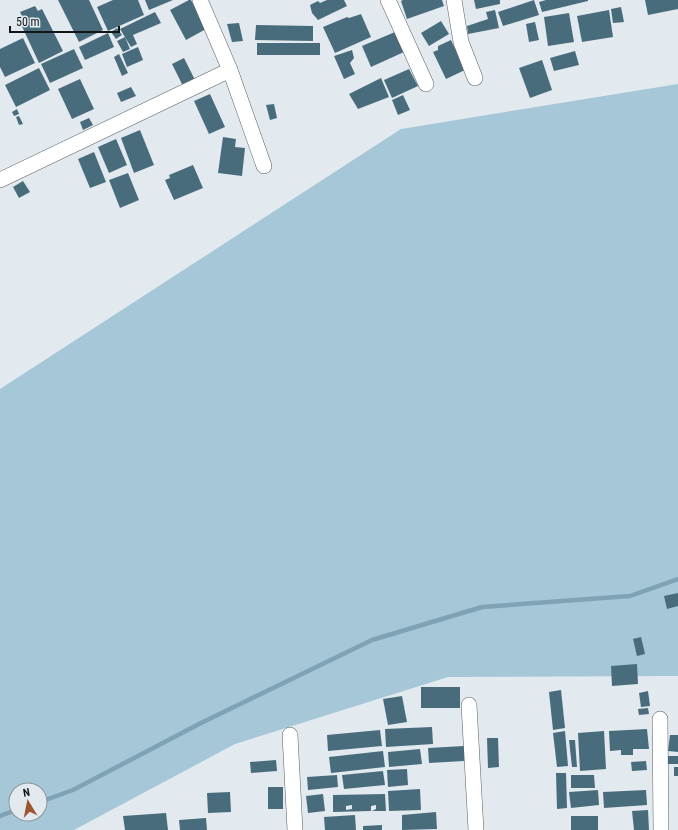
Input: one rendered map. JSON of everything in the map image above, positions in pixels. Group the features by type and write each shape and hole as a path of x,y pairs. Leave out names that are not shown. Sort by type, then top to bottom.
{"street":[{"path":"200,0 230,70 264,166"},
{"path":"388,0 426,84"},
{"path":"454,0 461,42 475,78"},
{"path":"0,180 230,70"},
{"path":"469,705 476,830"},
{"path":"660,719 661,830"},
{"path":"290,735 295,830"}],"shaded area":[{"path":"678,84 678,676 448,677 235,744 74,830 0,830 0,389 401,129"}],"building":[{"path":"58,0 89,0 103,30 79,42"},
{"path":"113,0 138,0 144,15 108,31 97,7"},
{"path":"145,0 173,0 149,10"},
{"path":"191,0 206,29 186,40 170,10"},
{"path":"327,0 344,0 347,6 318,20 312,13 310,5 318,1 320,3"},
{"path":"442,0 444,6 407,19 401,1"},
{"path":"474,0 500,0 500,4 476,9"},
{"path":"534,0 539,15 503,26 498,12"},
{"path":"546,0 588,1 542,12 539,2"},
{"path":"645,0 678,0 678,9 648,15"},
{"path":"35,6 38,11 42,9 63,51 39,63 19,20 22,16 20,12"},
{"path":"621,7 624,22 613,23 611,9"},
{"path":"495,10 499,28 468,34 467,26 488,19 486,12"},
{"path":"609,10 613,37 582,42 577,16"},
{"path":"155,12 161,23 133,35 137,44 131,47 120,29"},
{"path":"569,13 574,42 548,46 544,17"},
{"path":"361,14 371,37 335,53 323,27 347,17 349,18"},
{"path":"441,21 449,34 429,46 421,33"},
{"path":"535,22 539,40 529,42 526,24"},
{"path":"239,23 243,41 232,42 227,24"},
{"path":"256,25 313,26 313,41 255,40"},
{"path":"117,28 122,35 116,39 111,32"},
{"path":"395,32 404,52 371,67 362,46"},
{"path":"108,33 114,47 85,60 79,47"},
{"path":"125,37 130,49 123,52 117,41"},
{"path":"23,38 35,63 5,77 0,67 0,49"},
{"path":"451,40 465,70 446,79 433,52 438,50 438,46"},
{"path":"257,43 320,43 320,55 257,55"},
{"path":"138,47 143,60 127,67 122,54"},
{"path":"74,49 83,68 50,83 41,64"},
{"path":"352,50 354,58 350,63 355,74 344,79 334,56"},
{"path":"575,51 579,65 554,71 550,58"},
{"path":"119,54 128,73 122,76 114,57"},
{"path":"184,58 195,80 183,86 172,64"},
{"path":"542,60 552,90 530,98 519,68"},
{"path":"39,68 50,90 16,107 5,85"},
{"path":"409,69 418,86 392,98 384,80"},
{"path":"381,78 389,97 358,109 349,94"},
{"path":"80,79 94,109 72,119 58,89"},
{"path":"131,87 136,96 121,102 117,93"},
{"path":"210,94 225,127 209,134 194,101"},
{"path":"403,95 410,110 398,115 392,100"},
{"path":"274,104 277,118 270,120 266,105"},
{"path":"17,109 19,114 14,116 12,112"},
{"path":"19,116 23,124 19,125 16,117"},
{"path":"89,118 93,125 83,130 80,122"},
{"path":"140,130 154,165 134,173 121,138"},
{"path":"223,137 236,139 235,147 245,148 242,176 218,173"},
{"path":"116,139 127,165 109,173 98,147"},
{"path":"94,152 106,182 90,188 78,159"},
{"path":"193,165 203,188 174,200 165,180 170,178 169,175"},
{"path":"128,173 139,200 120,208 109,180"},
{"path":"23,181 30,192 19,198 13,187"},
{"path":"678,593 678,606 667,609 664,596"},
{"path":"641,637 645,654 637,656 633,639"},
{"path":"637,664 638,684 612,686 611,666"},
{"path":"421,687 460,687 460,708 421,708"},
{"path":"561,690 565,728 553,730 549,692"},
{"path":"648,691 650,706 641,707 639,693"},
{"path":"402,696 407,722 388,725 383,699"},
{"path":"648,708 649,714 639,715 638,709"},
{"path":"432,727 433,744 386,747 385,729"},
{"path":"647,729 649,749 633,749 633,755 621,755 621,750 610,751 609,731"},
{"path":"380,730 382,746 328,751 327,735"},
{"path":"565,731 568,766 557,767 553,733"},
{"path":"604,731 606,769 580,771 578,733"},
{"path":"670,735 678,735 678,752 668,751"},
{"path":"487,738 498,738 499,767 488,768"},
{"path":"569,740 575,740 577,767 572,767"},
{"path":"464,746 464,761 429,763 428,748"},
{"path":"420,749 422,764 389,767 388,752"},
{"path":"383,751 385,767 331,773 329,757"},
{"path":"668,756 678,756 678,764 668,764"},
{"path":"276,760 277,771 251,773 250,762"},
{"path":"646,761 647,770 632,771 631,762"},
{"path":"674,767 678,767 678,776 674,776"},
{"path":"407,769 408,785 388,787 387,770"},
{"path":"383,771 385,785 344,789 342,775"},
{"path":"556,773 566,773 567,808 557,809"},
{"path":"337,775 338,787 308,790 307,777"},
{"path":"571,775 594,775 595,788 571,788"},
{"path":"268,787 283,787 283,809 268,809"},
{"path":"420,789 421,810 389,811 388,791"},
{"path":"598,790 599,805 571,808 569,792"},
{"path":"646,790 647,805 604,808 603,792"},
{"path":"230,792 231,812 208,813 207,793"},
{"path":"323,794 325,811 308,813 306,796"},
{"path":"385,794 386,811 372,811 376,809 376,805 371,806 371,811 333,812 333,795","holes":["352,805 352,809 346,810 346,806"]},
{"path":"648,810 649,830 634,830 632,811"},
{"path":"436,812 437,829 402,830 402,815"},
{"path":"166,813 168,830 125,830 123,816"},
{"path":"355,815 356,830 325,830 324,817"},
{"path":"571,816 598,816 598,830 571,830"},
{"path":"206,818 207,830 180,830 179,820"},
{"path":"382,825 382,830 363,830 363,826"}],"waterway":[{"path":"48,799 73,790 201,723 372,640 482,607 630,596 678,579"},
{"path":"0,816 8,813"}]}
